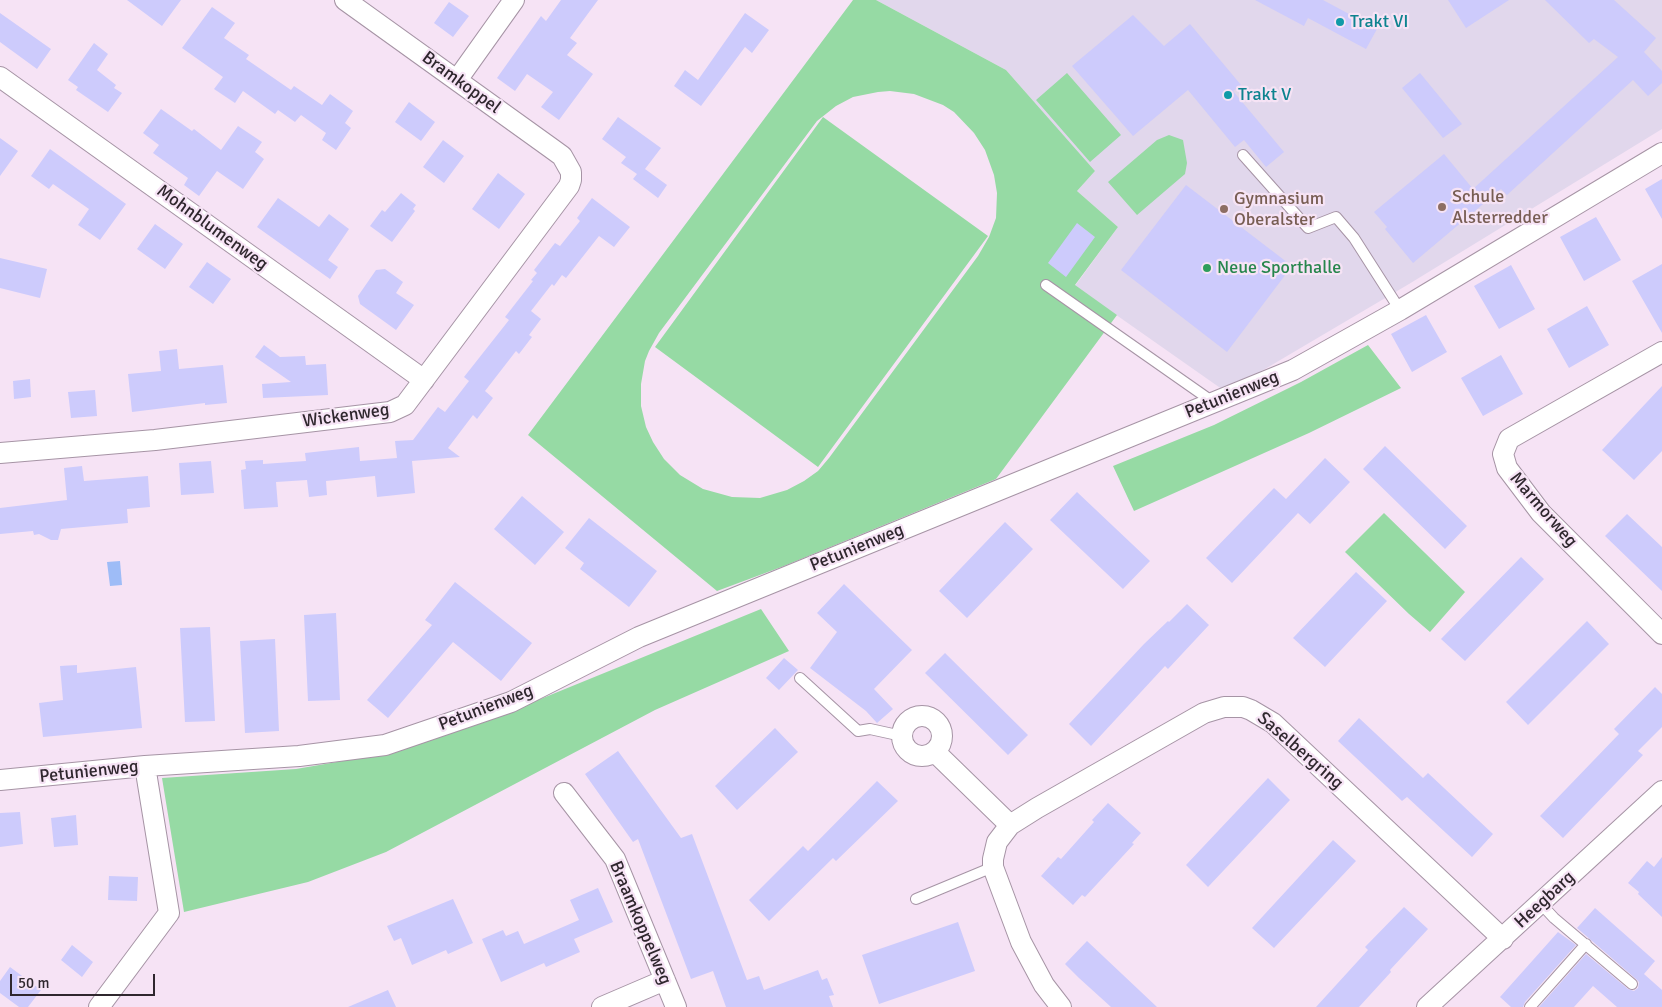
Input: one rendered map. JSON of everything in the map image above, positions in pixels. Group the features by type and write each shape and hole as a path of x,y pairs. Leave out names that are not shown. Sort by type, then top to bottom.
{"street":[{"name":"Bramkoppel","path":"345,0 562,156 571,172"},
{"path":"457,80 514,0"},
{"name":"Mohnblumenweg","path":"0,77 424,380"},
{"name":"Petunienweg","path":"0,780 145,766 300,756 386,745 511,702 639,637 1294,370 1400,310 1662,153"},
{"name":"Wickenweg","path":"0,453 155,440 390,412 405,405 569,186 571,172"},
{"name":"Marmorweg","path":"1662,352 1509,439 1503,454 1507,468 1541,513 1662,634"},
{"name":"Saselbergring","path":"1061,1007 1044,985 1029,959 1004,898 993,867 997,842 1010,825 1037,808 1204,713 1224,707 1243,707 1258,713 1273,723 1503,939"},
{"path":"922,716 930,718 940,726 942,740 935,752 921,756 908,750 902,736 903,730 910,720 922,716"},
{"path":"935,752 1010,825"},
{"path":"99,1007 169,913 145,766"},
{"name":"Heegbarg","path":"1427,1007 1662,791"},
{"name":"Braamkoppelweg","path":"564,793 615,858 676,1007"},
{"path":"602,1007 665,980"}],"lane":[{"path":"1243,155 1308,228 1336,217 1354,238 1400,310"},
{"path":"1046,285 1213,402"},
{"path":"800,678 858,731 870,729 902,736"},
{"path":"916,898 993,867"},
{"path":"1541,904 1554,918 1632,984"},
{"path":"1530,1007 1586,944"}],"shaded area":[{"path":"876,0 1662,0 1662,129 1409,284 1226,392 1075,286 1118,227 1077,191 1095,171 1006,70"}],"green space":[{"path":"853,0 876,0 1006,70 1095,171 1077,191 1118,227 1075,285 1117,315 996,479 784,566 717,591 528,435","holes":["890,91 914,94 943,105 954,112 974,133 985,150 994,175 997,193 996,218 989,237 978,256 818,471 787,490 760,498 732,497 703,489 680,475 664,459 646,427 641,406 641,384 645,361 649,351 659,333 817,121 836,106 853,97"]},
{"path":"1067,73 1121,135 1090,162 1036,100"},
{"path":"823,117 988,236 818,467 655,347"},
{"path":"1169,135 1183,140 1187,163 1185,174 1137,215 1108,182 1157,140"},
{"path":"1368,345 1401,388 1309,433 1134,511 1113,466 1214,425 1301,382"},
{"path":"1384,513 1465,592 1430,632 1345,552"},
{"path":"761,609 789,651 655,710 386,852 308,882 184,912 162,778 296,769 389,753 516,709"}],"water":[{"path":"120,561 122,585 110,586 107,562"}],"building":[{"path":"127,0 181,0 162,26"},
{"path":"561,0 598,0 570,38 577,43 567,55 593,74 559,120 541,107 553,92 527,74 515,91 497,78 541,16 546,21"},
{"name":"Trakt VI","path":"1255,0 1323,0 1377,29 1366,49 1308,18 1304,26"},
{"path":"1448,0 1509,0 1466,28"},
{"path":"1545,0 1614,0 1656,38 1644,52 1662,71 1662,83 1648,96 1633,80 1507,195 1501,189 1413,263 1385,229 1387,227 1374,212 1444,154 1473,189 1618,57 1594,39 1589,43"},
{"path":"449,2 469,16 453,37 434,23"},
{"path":"212,7 235,23 224,38 249,55 246,59 291,90 294,86 322,105 330,94 353,111 345,123 351,128 336,150 322,140 326,133 301,115 295,122 278,110 275,114 243,91 235,103 214,89 223,77 182,48"},
{"path":"0,13 51,49 37,69 0,42"},
{"path":"745,13 769,30 752,53 745,47 701,106 674,86 685,70 698,80"},
{"path":"1133,15 1164,46 1190,24 1241,85 1233,91 1284,152 1266,167 1244,140 1235,147 1188,90 1133,136 1072,66"},
{"path":"94,43 108,54 97,70 116,85 114,88 122,93 108,112 76,90 78,87 68,80"},
{"name":"Trakt VI","path":"1420,73 1462,124 1443,138 1402,88"},
{"path":"409,102 435,122 421,141 395,122"},
{"path":"161,109 192,131 194,129 221,150 238,126 262,142 255,152 264,159 243,189 217,171 199,196 184,185 188,178 153,153 159,145 143,133"},
{"path":"618,117 661,148 645,169 667,185 658,198 633,179 637,174 621,163 626,157 602,139"},
{"path":"0,138 18,151 0,176"},
{"path":"443,140 464,156 444,183 423,167"},
{"path":"50,149 126,204 100,240 78,225 89,209 53,184 49,189 31,176"},
{"path":"498,173 525,194 499,229 472,209"},
{"path":"1662,179 1662,219 1645,189"},
{"name":"Neue Sporthalle","path":"1186,185 1292,266 1227,352 1121,270"},
{"path":"401,193 416,205 413,209 415,211 392,242 370,226 382,210 385,212"},
{"path":"278,198 319,227 329,214 349,229 328,260 338,267 330,279 257,227"},
{"path":"592,198 630,227 614,247 599,236 566,278 562,275 554,286 552,284 531,311 541,319 529,335 532,337 519,354 516,351 485,391 493,398 477,419 473,415 448,448 460,457 412,461 415,493 377,497 375,476 326,481 327,495 309,497 307,480 276,482 278,507 244,509 241,470 246,469 245,461 263,460 263,464 306,461 305,453 359,447 360,461 397,458 395,441 413,440 438,407 445,412 469,381 464,377 509,320 505,317 533,281 531,280 537,273 534,270 555,243 560,246 580,221 577,218"},
{"path":"1596,217 1621,260 1584,281 1560,237"},
{"path":"1077,223 1095,237 1066,277 1048,263"},
{"path":"155,224 183,244 165,269 137,249"},
{"path":"0,258 47,269 40,298 0,288"},
{"path":"207,262 231,279 213,304 189,287"},
{"path":"1662,264 1662,333 1632,281"},
{"path":"1511,265 1535,309 1499,329 1474,286"},
{"path":"385,269 403,282 396,293 414,305 396,330 360,304 358,296 376,270"},
{"path":"1587,306 1609,345 1569,368 1547,329"},
{"path":"1426,315 1447,352 1412,372 1391,334"},
{"path":"264,345 280,357 305,356 306,365 326,364 328,395 263,398 262,384 291,382 255,357"},
{"path":"177,349 179,369 223,365 227,403 205,405 205,403 132,412 128,374 161,371 159,351"},
{"path":"1501,355 1523,394 1483,416 1461,378"},
{"path":"30,379 31,397 14,399 13,381"},
{"path":"1662,386 1662,451 1634,480 1602,450"},
{"path":"95,390 97,416 71,418 68,392"},
{"path":"1385,446 1467,526 1445,549 1363,469"},
{"path":"1325,458 1350,482 1310,524 1298,513 1232,583 1206,558 1274,488 1286,499"},
{"path":"211,461 214,493 181,495 179,463"},
{"path":"82,466 84,481 148,476 150,507 127,509 128,523 61,529 58,540 51,540 39,534 34,535 33,531 0,534 0,508 67,500 64,468"},
{"path":"1077,492 1150,561 1123,589 1050,520"},
{"path":"522,496 564,532 535,565 494,529"},
{"path":"1627,514 1662,547 1662,591 1605,536"},
{"path":"589,518 657,571 629,607 580,569 584,563 565,548"},
{"path":"1005,522 1033,549 967,618 939,591"},
{"path":"1521,557 1544,579 1465,661 1441,639"},
{"path":"1356,572 1387,601 1325,667 1293,638"},
{"path":"455,582 532,643 501,681 453,642 388,718 367,700 432,625 425,620"},
{"path":"844,584 912,650 874,689 893,709 877,723 866,711 810,668 837,632 817,613"},
{"path":"1187,604 1209,625 1168,669 1165,666 1091,746 1069,724 1144,644"},
{"path":"336,613 340,700 308,701 304,615"},
{"path":"1587,621 1609,644 1528,725 1506,702"},
{"path":"210,627 215,721 185,722 180,628"},
{"path":"275,639 279,731 245,733 240,641"},
{"path":"945,653 1028,735 1008,755 925,673"},
{"path":"784,658 798,670 779,690 766,678"},
{"path":"77,665 77,673 136,667 142,728 43,737 39,703 63,700 60,666"},
{"path":"1655,687 1662,694 1662,727 1638,751 1643,755 1563,838 1540,816 1619,734 1614,729"},
{"path":"1359,718 1423,778 1428,773 1493,834 1472,857 1407,797 1402,801 1338,741"},
{"path":"775,728 798,752 737,810 715,786"},
{"path":"618,751 681,838 692,834 747,980 759,976 764,990 818,970 822,980 827,978 834,995 829,996 833,1007 726,1007 713,971 691,979 638,839 633,842 585,774"},
{"path":"1268,778 1290,800 1208,887 1186,865"},
{"path":"877,781 898,801 836,861 833,858 769,921 749,900 803,846 808,851"},
{"path":"1108,803 1141,833 1132,843 1134,844 1085,897 1082,895 1073,905 1041,876 1058,857 1061,859"},
{"path":"20,812 23,844 0,847 0,813"},
{"path":"76,815 78,845 54,847 51,818"},
{"path":"1333,840 1356,861 1274,948 1252,928"},
{"path":"1662,857 1662,917 1628,883 1647,861 1654,867"},
{"path":"109,876 138,877 137,901 108,900"},
{"path":"598,888 613,922 574,939 580,952 546,967 544,963 501,982 482,939 503,930 506,936 518,931 524,944 579,920 570,900"},
{"path":"453,899 473,943 448,954 446,950 412,965 401,938 394,941 387,926"},
{"path":"1404,907 1428,929 1390,970 1391,972 1359,1007 1316,1007 1368,950 1365,947"},
{"path":"1595,908 1655,961 1644,974 1662,990 1662,1007 1617,1007 1593,986 1574,1007 1539,1007 1586,954 1628,989 1634,991 1638,988 1639,982 1636,979 1577,928"},
{"path":"958,922 975,971 879,1004 862,955"},
{"path":"1558,932 1576,945 1525,1002 1523,1007 1511,1007 1500,997"},
{"path":"1087,941 1157,1007 1111,1007 1079,978 1065,964"},
{"path":"72,945 93,962 82,977 61,960"},
{"path":"10,967 41,990 28,1007 19,1007 0,993 0,981"},
{"path":"388,990 396,1007 348,1007"}],"place":[{"name":"Trakt VI","path":"1340,22"},
{"name":"Trakt V","path":"1228,95"},
{"name":"Schule Alsterredder","path":"1442,207"},
{"name":"Gymnasium Oberalster","path":"1224,209"},
{"name":"Neue Sporthalle","path":"1207,268"}]}
